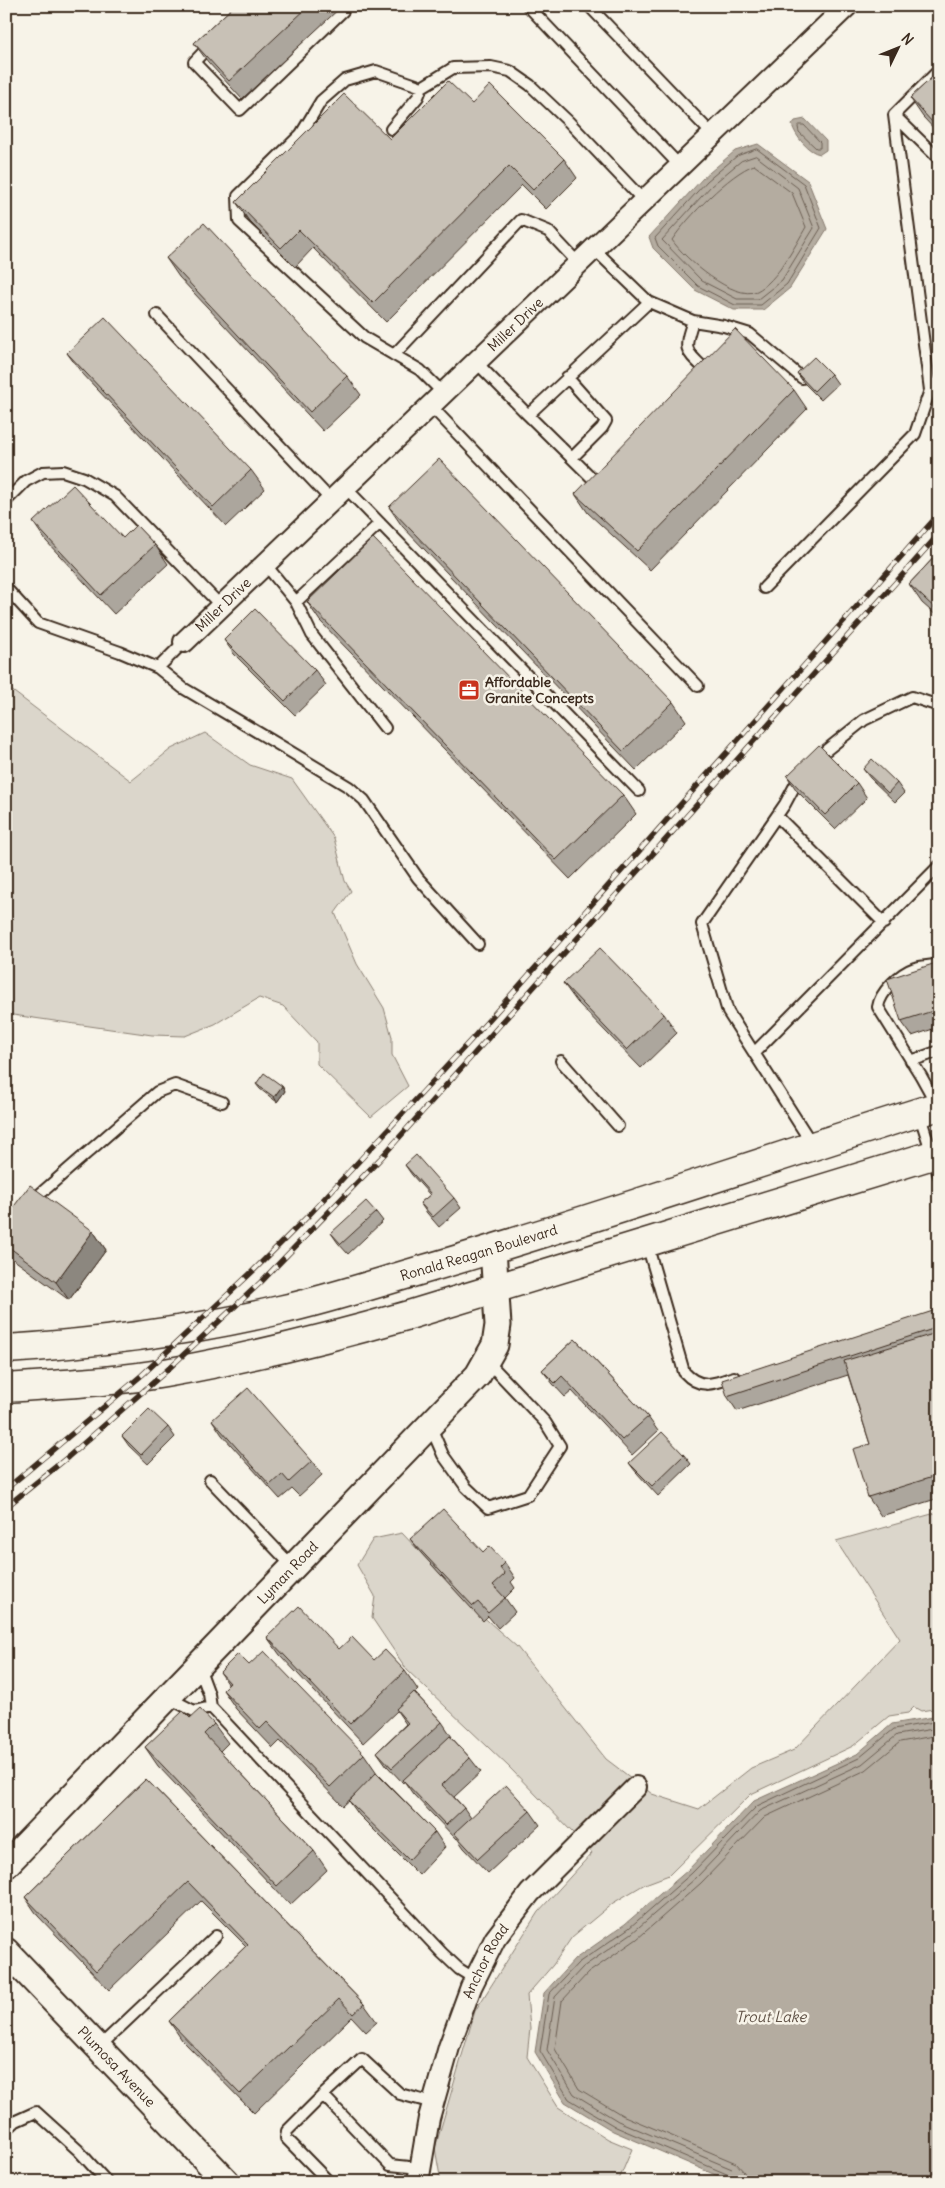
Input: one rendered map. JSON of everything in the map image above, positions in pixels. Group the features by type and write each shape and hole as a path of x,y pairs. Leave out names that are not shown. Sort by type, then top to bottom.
{"main road":[{"name":"Ronald Reagan Boulevard","path":"6,1349 124,1338 194,1328 273,1312 493,1249 932,1108"},
{"path":"6,1388 164,1373 322,1340 646,1241 936,1161"}],"street":[{"name":"Miller Drive","path":"184,642 847,6"},
{"name":"Lyman Road","path":"6,1865 169,1698 478,1375 495,1345 497,1335 493,1249"},
{"name":"Anchor Road","path":"419,2175 433,2103 449,2047 475,1979 495,1939 530,1893 636,1787"},
{"name":"Plumosa Avenue","path":"6,1951 227,2182"}],"lane":[{"path":"528,6 680,166"},
{"path":"589,6 713,135"},
{"path":"220,34 194,62 240,110 342,11"},
{"path":"391,129 418,97 422,87 453,68 491,67 510,71 530,85 569,122 644,201"},
{"path":"894,115 939,70"},
{"path":"422,87 376,72 344,80 321,101 301,134 238,196 239,221 365,338 420,370 437,399 698,686"},
{"path":"894,115 939,159"},
{"path":"894,115 930,390"},
{"path":"394,355 521,220 548,231 579,264"},
{"path":"594,249 649,302 693,321 724,326 750,334 802,378"},
{"path":"528,415 649,302"},
{"path":"157,315 338,494 380,523 639,791"},
{"path":"693,321 686,342 688,353 711,376"},
{"path":"476,362 593,479"},
{"path":"567,377 606,421 602,428 572,458"},
{"path":"764,588 915,434 930,390 939,381"},
{"path":"6,501 26,482 43,472 63,472 84,478 115,496 221,606"},
{"path":"296,602 380,523"},
{"path":"265,564 296,602 312,635 385,728"},
{"path":"6,588 38,623 120,652 158,668 183,688 349,787 364,800 418,878 478,944"},
{"path":"158,668 184,642"},
{"path":"812,1145 728,1012 702,924 777,816 804,768 864,720 912,697 939,706"},
{"path":"777,816 884,923"},
{"path":"755,1052 939,866"},
{"path":"936,1161 932,1108 911,1060 878,1007 879,998 888,987 913,969 939,964"},
{"path":"911,1060 939,1051"},
{"path":"560,1061 618,1126"},
{"path":"21,1210 157,1092 174,1085 222,1102"},
{"path":"646,1241 684,1372 691,1380 702,1384 742,1375"},
{"path":"430,1425 443,1455 466,1487 488,1508 528,1495 560,1446 545,1422 486,1361"},
{"path":"210,1480 294,1567"},
{"path":"199,1666 209,1694 211,1707 442,1953 459,1969 475,1979"},
{"path":"169,1698 194,1711 211,1707"},
{"path":"98,2047 216,1936"},
{"path":"329,2182 286,2138 287,2131 362,2058 400,2094 433,2103"},
{"path":"323,2095 390,2165 419,2175"},
{"path":"6,2130 16,2121 36,2112 78,2150 107,2182"}],"shaded area":[{"path":"6,686 131,781 171,749 205,733 250,765 292,779 334,838 345,881 351,891 335,913 357,964 384,1008 392,1037 392,1055 408,1086 371,1117 317,1064 317,1042 283,1006 259,998 215,1024 185,1036 152,1035 6,1014"},
{"path":"939,1512 939,1708 921,1711 914,1707 908,1713 889,1716 853,1746 751,1794 669,1875 645,1884 613,1903 572,1937 553,1965 527,1995 530,2028 527,2057 558,2107 608,2139 632,2149 618,2182 441,2182 435,2148 475,2011 538,1912 592,1853 588,1848 647,1790 652,1794 699,1809 751,1768 794,1750 900,1639 836,1541"},
{"path":"402,1533 469,1604 517,1647 606,1759 631,1778 574,1834 509,1767 407,1670 372,1618 375,1596 357,1565 373,1539"}],"water":[{"path":"805,119 826,141 826,150 820,154 807,147 794,130 792,125 795,121"},
{"path":"758,144 808,181 827,229 790,288 763,310 734,310 695,290 653,248 649,237 703,178 735,151"},
{"name":"Trout Lake","path":"939,1716 939,2182 732,2182 613,2131 565,2102 535,2052 544,1993 575,1959 625,1924 688,1870 754,1801 857,1754 892,1724"}],"building":[{"path":"234,6 309,6 229,81 194,43"},
{"path":"939,71 939,119 934,124 910,98"},
{"path":"448,81 472,104 490,85 564,159 533,190 509,166 373,303 299,230 281,248 236,202 344,94 390,139"},
{"path":"204,223 347,376 310,412 166,258"},
{"path":"105,317 251,470 213,507 67,353"},
{"path":"735,329 794,390 637,551 575,494"},
{"path":"814,357 831,374 814,391 797,373"},
{"path":"439,459 673,702 623,751 389,507"},
{"path":"73,485 123,538 136,525 155,545 101,595 33,522"},
{"path":"373,538 623,795 556,860 307,602"},
{"path":"939,552 939,612 909,584"},
{"path":"255,609 315,670 285,701 224,640"},
{"path":"819,745 857,783 825,815 787,776"},
{"path":"872,759 897,783 888,793 863,769"},
{"path":"600,948 664,1014 627,1050 563,983"},
{"path":"939,962 939,1009 901,1021 887,979"},
{"path":"264,1073 282,1086 274,1097 256,1084"},
{"path":"416,1155 454,1198 433,1217 420,1203 431,1194 405,1165"},
{"path":"30,1185 93,1231 56,1282 6,1245 6,1217"},
{"path":"366,1201 376,1212 341,1244 331,1233"},
{"path":"939,1309 939,1327 727,1396 722,1380"},
{"path":"933,1334 939,1351 939,1475 868,1497 853,1449 870,1444 844,1361"},
{"path":"575,1339 648,1417 622,1440 562,1376 555,1383 542,1370"},
{"path":"248,1388 312,1461 289,1482 282,1474 270,1485 212,1420"},
{"path":"149,1409 168,1427 141,1455 122,1436"},
{"path":"662,1432 684,1455 652,1486 629,1463"},
{"path":"443,1509 483,1552 489,1546 505,1563 500,1568 505,1574 493,1585 505,1598 488,1613 478,1602 473,1606 410,1539"},
{"path":"299,1606 339,1649 352,1637 374,1660 385,1650 405,1671 350,1724 267,1637"},
{"path":"264,1651 364,1754 330,1787 267,1722 260,1729 223,1690 230,1683 220,1672 238,1654 249,1665"},
{"path":"414,1692 442,1722 392,1768 377,1752 408,1723 396,1709"},
{"path":"200,1709 214,1724 204,1734 314,1851 277,1886 145,1747 183,1711 190,1718"},
{"path":"450,1736 470,1758 442,1785 464,1808 446,1825 403,1780"},
{"path":"376,1773 435,1832 409,1860 349,1801"},
{"path":"146,1779 364,2004 353,2014 339,1999 240,2094 169,2021 248,1944 188,1882 96,1971 25,1897"},
{"path":"506,1785 530,1811 478,1859 454,1833"}],"railway":[{"path":"6,1489 142,1375 253,1271 309,1215 471,1040 939,514"},
{"path":"6,1507 68,1457 164,1373 261,1282 380,1159 939,534"}],"place":[{"name":"Affordable Granite Concepts","path":"469,690"}]}
